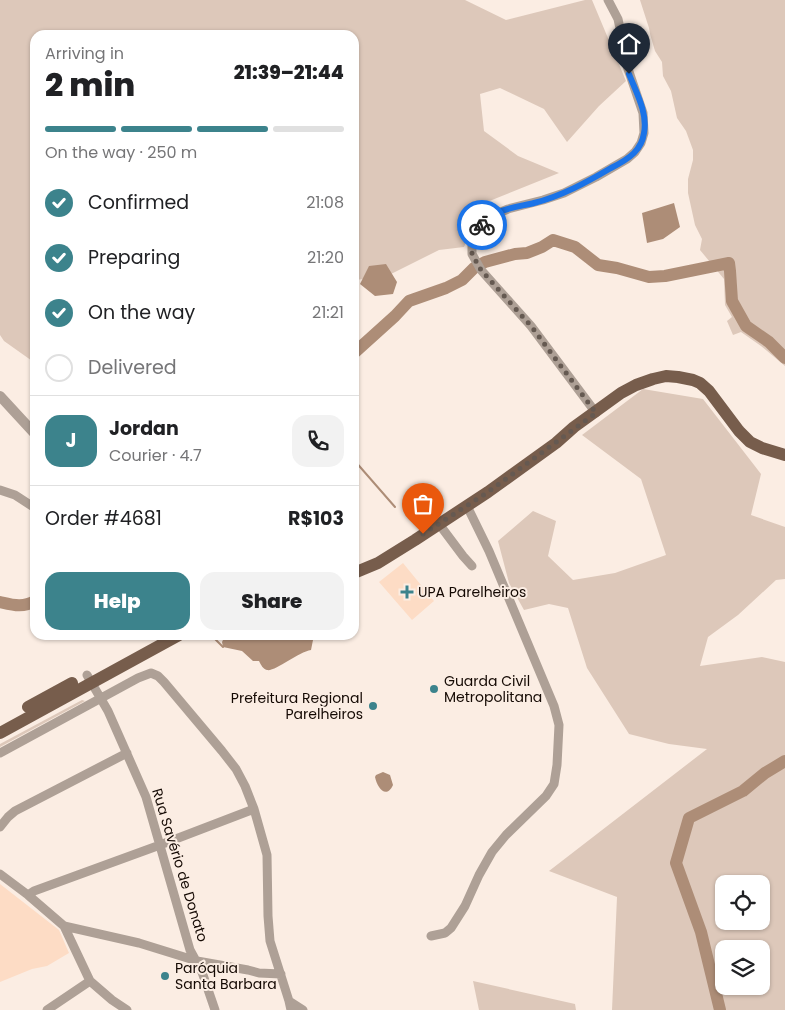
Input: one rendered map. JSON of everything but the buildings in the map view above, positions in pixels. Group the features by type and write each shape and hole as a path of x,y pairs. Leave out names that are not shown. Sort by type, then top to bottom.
{"main road":[{"path":"594,410 620,385 633,378 651,371 666,369 688,371 709,383 751,434 759,440 785,448"},
{"path":"359,563 375,555 486,488 594,410 636,385 653,379 666,376 678,377 700,383 738,431 750,442 785,455"},
{"path":"359,571 378,563 467,506 486,488"},
{"path":"0,733 154,640"},
{"path":"0,724 28,707 169,640"}],"street":[{"path":"594,410 531,326 481,270 472,254 472,244 484,222 494,215 508,209 564,193 596,178 636,152 641,143 644,133 643,113 625,60 618,19 607,0"},
{"path":"0,396 30,429"},
{"path":"0,490 15,495 30,505"},
{"path":"432,936 445,933 451,928 465,906 492,852 551,789 554,784 557,765 559,725 554,706 489,551 467,506"},
{"path":"438,524 472,566"},
{"path":"0,753 142,676 151,674 158,676 222,751 241,778 254,809 267,855 270,941 290,1006 302,1010"},
{"name":"Rua Savério de Donato","path":"89,679 127,753 146,796 190,950 202,972 215,1010"},
{"path":"0,827 8,816 15,811 127,753"},
{"path":"28,895 34,891 254,809"},
{"path":"0,874 64,926 90,982 128,1010"},
{"path":"64,926 139,943 197,961 259,973 281,974"},
{"path":"47,1010 90,982"}],"shaded area":[{"path":"0,0 465,0 506,20 585,0 592,0 626,81 599,106 567,142 544,109 500,88 480,94 484,131 518,156 559,173 482,204 464,247 439,250 385,277 359,280 359,30 30,30 30,359 4,341 0,335"},
{"path":"640,0 785,0 785,366 741,332 733,335 727,321 732,317 725,305 724,279 700,250 702,239 695,225 688,193 688,179 693,160 693,150 686,131 677,118 671,91 663,76 662,62 655,51"},
{"path":"674,203 680,227 663,239 647,243 642,213"},
{"path":"386,264 397,282 393,294 375,296 360,284 369,266"},
{"path":"643,389 703,399 761,474 751,515 785,527 785,579 776,580 738,615 708,637 700,666 762,657 785,662 785,1010 612,1010 617,897 549,871 707,749 669,744 629,734 587,668 568,608 549,604 524,610 509,583 498,541 533,511 556,521 548,556 573,580 615,573 666,555 641,479 582,435"},
{"name":"UPA Parelheiros","path":"403,563 434,601 412,620 379,582"},
{"path":"223,640 313,640 311,650 271,670 263,668 259,661 253,661 242,651 223,647"},
{"path":"82,700 85,701 0,747 0,744"},
{"path":"383,772 390,775 393,785 385,792 378,785 375,777"},
{"path":"0,884 59,930 69,953 47,966 32,969 0,982"},
{"path":"473,981 575,1004 576,1010 479,1010"}],"waterway":[{"path":"359,348 409,301 446,288 462,280 474,268 485,262 515,254 527,253 553,240 575,247 598,265 649,277 665,276 729,263 732,301 746,326 769,342 785,358"},
{"path":"359,466 395,507"},
{"path":"0,602 14,605 30,603"},
{"path":"216,640 223,647"},
{"path":"720,1010 701,932 676,863 689,818 743,791 765,773 785,761"}],"way so far":[{"path":"423,534 488,492 596,413 531,326 481,270 472,254 472,244 482,225"}],"place":[{"name":"UPA Parelheiros","path":"407,592"},
{"name":"Guarda Civil Metropolitana","path":"434,689"},
{"name":"Prefeitura Regional Parelheiros","path":"373,706"},
{"name":"Paróquia Santa Barbara","path":"165,976"}],"route":[{"path":"482,225 494,215 508,209 564,193 596,178 636,152 644,133 644,122 643,113 629,74"}]}
